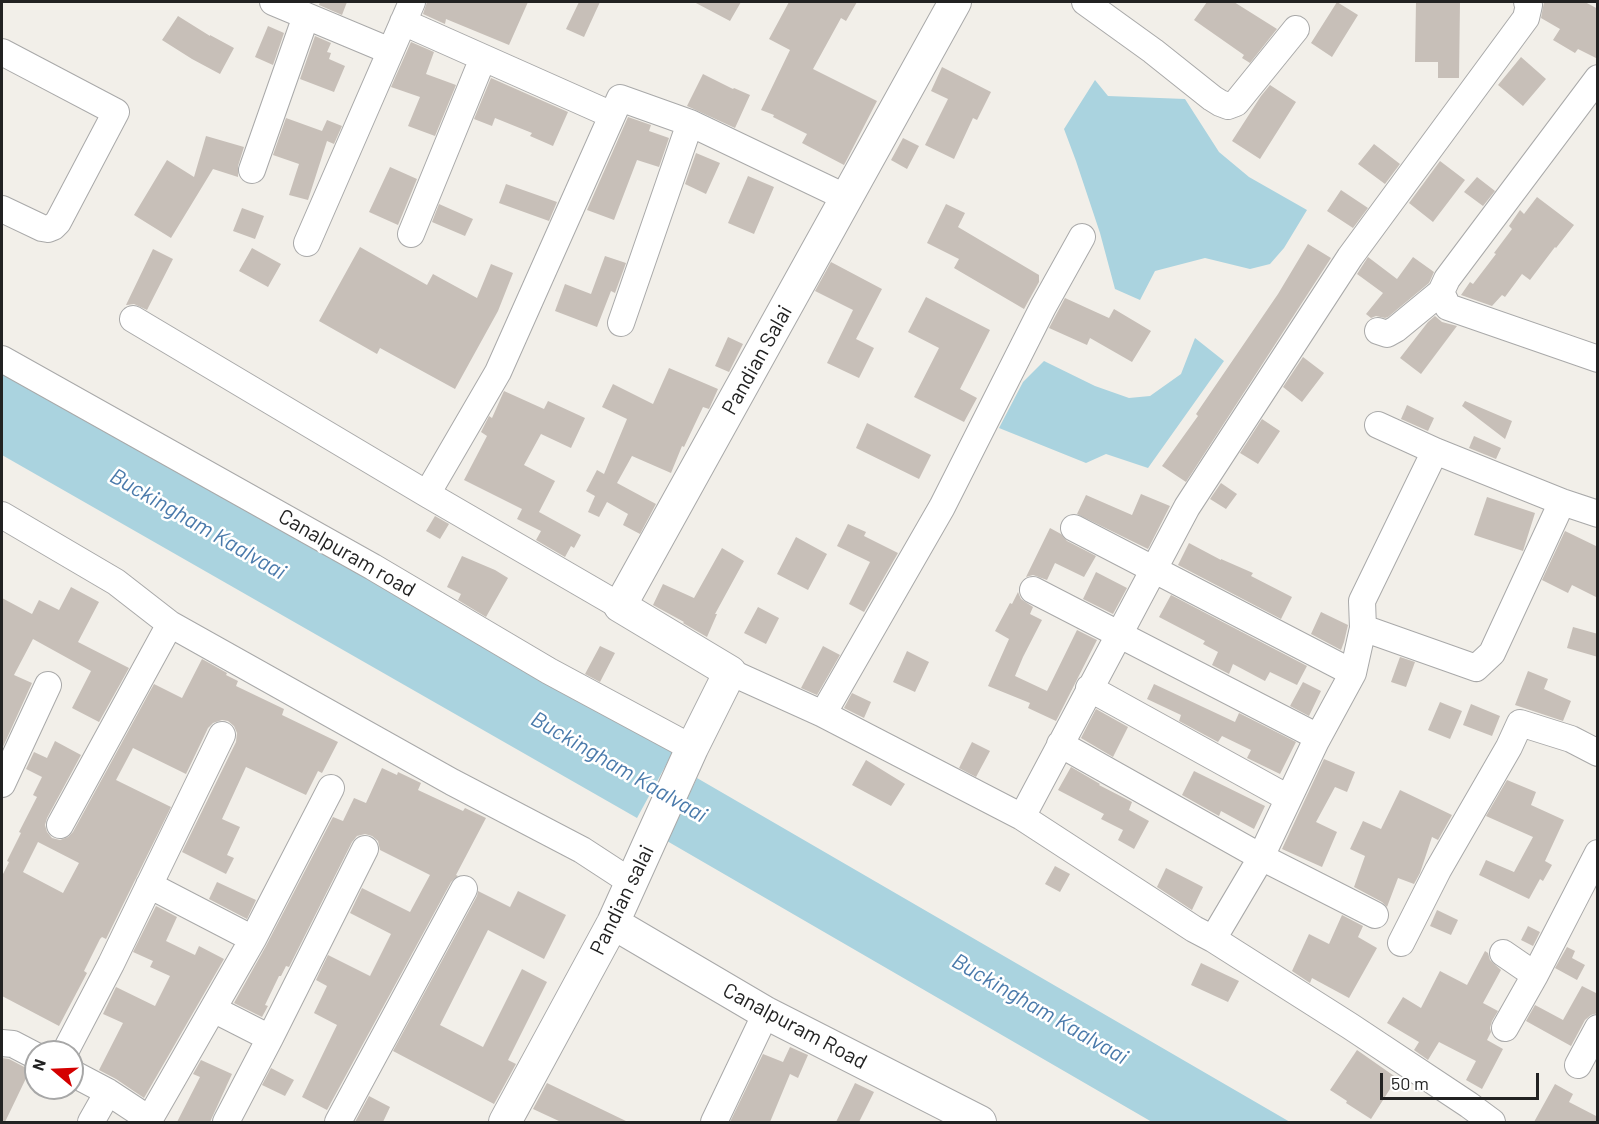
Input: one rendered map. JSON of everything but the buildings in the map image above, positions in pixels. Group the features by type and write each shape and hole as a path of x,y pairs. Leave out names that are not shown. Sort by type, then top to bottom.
{"street":[{"path":"273,2 390,51"},
{"path":"1085,2 1153,51 1212,98 1228,106 1236,104 1296,29"},
{"path":"1022,817 1186,507 1350,257 1526,18 1529,5 1527,2"},
{"name":"Pandian Salai","path":"620,606 847,198 950,3"},
{"path":"307,243 408,12 483,58 612,116"},
{"path":"252,170 306,16"},
{"path":"2,52 116,112 58,222 53,227 42,228 2,209"},
{"path":"411,234 483,58"},
{"path":"1378,331 1387,334 1396,330 1441,292 1447,279 1596,84"},
{"path":"427,494 498,372 620,98 690,123 847,198"},
{"path":"621,323 690,123"},
{"path":"823,714 942,507 1043,307 1082,237"},
{"path":"1441,292 1448,307 1598,359"},
{"path":"133,319 730,672 823,714 1022,817 1360,1033 1492,1122"},
{"name":"Canalpuram road","path":"2,359 373,567 549,670 692,748"},
{"path":"1378,425 1435,451 1598,514"},
{"path":"1213,939 1261,857 1318,737 1353,673 1363,628 1362,601 1435,451"},
{"path":"1363,628 1476,669 1492,653 1562,502"},
{"path":"2,514 117,582 170,624 452,782 582,850 631,882"},
{"path":"1074,528 1353,673"},
{"path":"1033,590 1318,737"},
{"path":"60,825 170,624"},
{"name":"Pandian salai","path":"505,1122 613,923 692,748 730,672"},
{"path":"2,784 48,685"},
{"path":"1089,688 1288,798"},
{"path":"1401,943 1438,870 1509,747 1520,723 1571,739 1598,753"},
{"path":"71,1040 222,735"},
{"path":"1060,744 1261,857 1375,915"},
{"path":"84,1079 108,1092 148,1121 253,939 331,788"},
{"path":"226,1122 365,849"},
{"path":"1504,1028 1535,975 1598,853"},
{"path":"149,885 253,939"},
{"path":"338,1122 464,889"},
{"name":"Canalpuram Road","path":"613,923 766,1012 975,1121"},
{"path":"1503,953 1535,975"},
{"path":"213,1010 270,1038"},
{"path":"714,1122 766,1012"},
{"path":"1578,1065 1598,1028"},
{"path":"2,1043 13,1044 24,1050"},
{"path":"91,1122 108,1092"}],"water":[{"path":"1095,80 1108,96 1185,99 1219,152 1249,177 1307,210 1284,248 1270,264 1250,269 1205,258 1155,271 1140,300 1115,289 1100,233 1064,129"},
{"path":"1195,338 1224,361 1148,468 1106,454 1086,463 999,428 1023,382 1044,361 1095,386 1129,398 1150,396 1181,374"},
{"name":"Buckingham Kaalvaai","path":"2,361 678,743 637,818 2,455"},
{"name":"Buckingham Kaalvaai","path":"697,778 1290,1122 1152,1122 667,841"}]}
